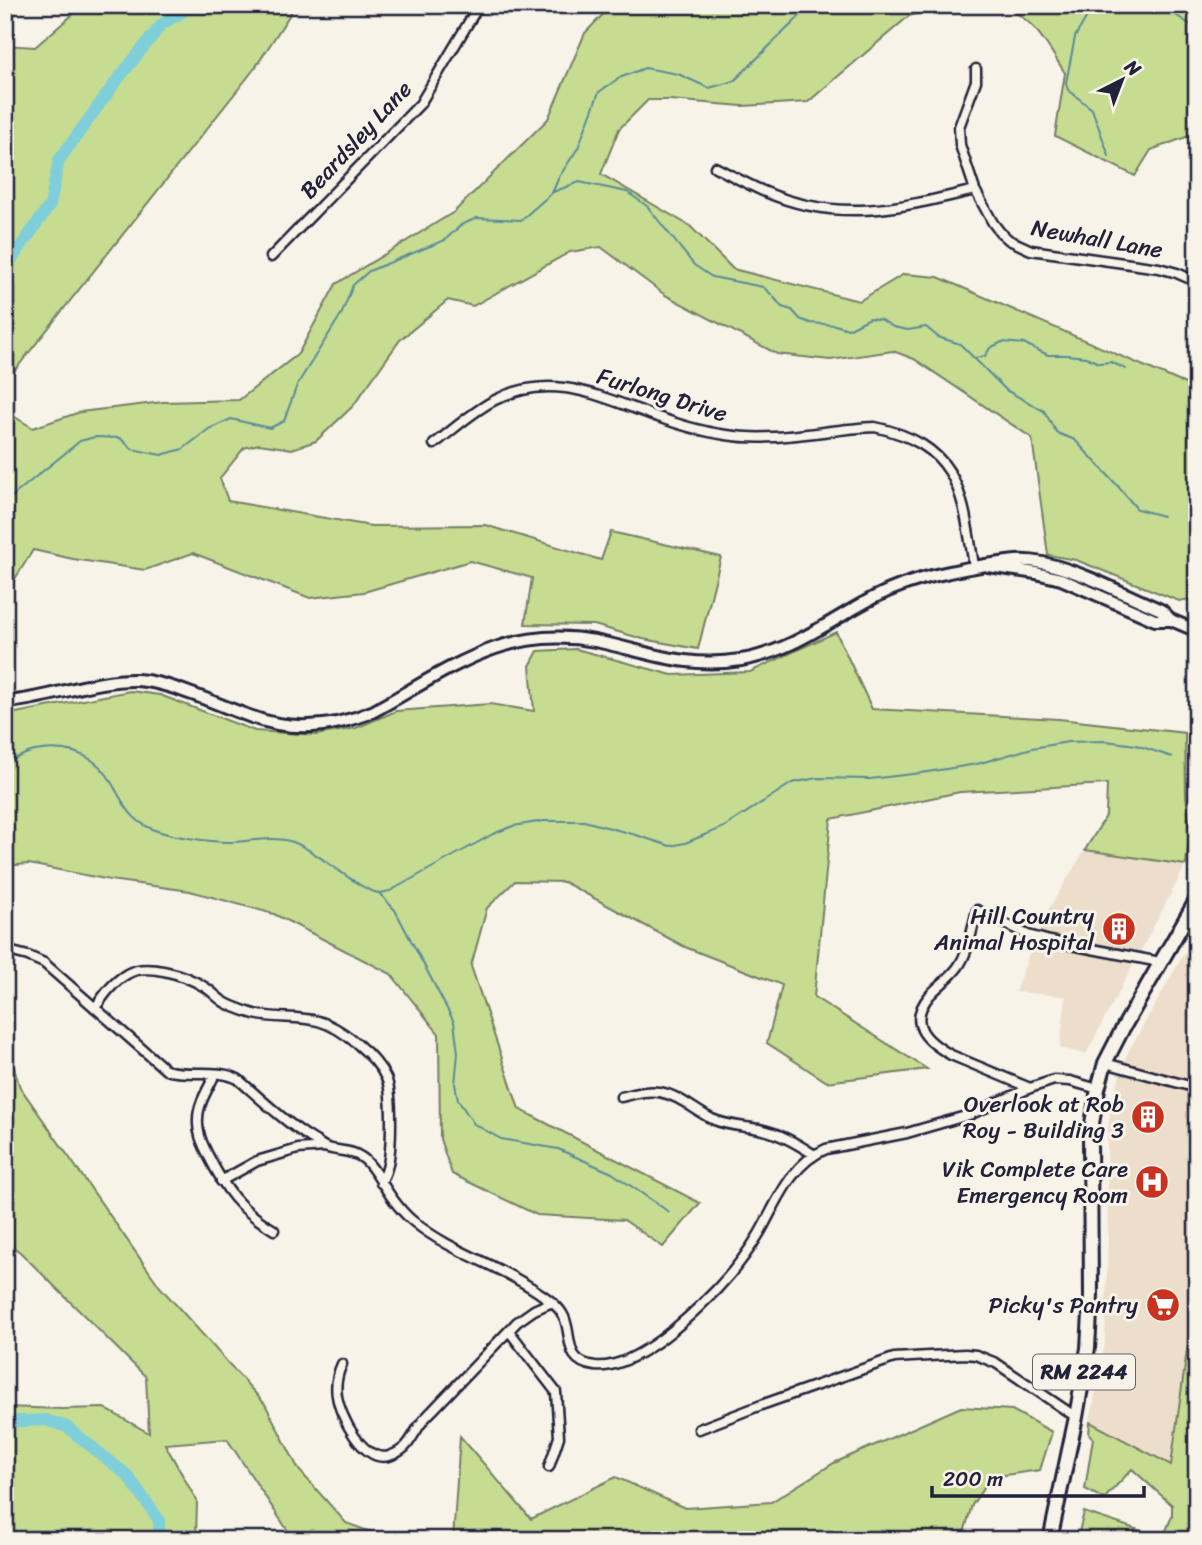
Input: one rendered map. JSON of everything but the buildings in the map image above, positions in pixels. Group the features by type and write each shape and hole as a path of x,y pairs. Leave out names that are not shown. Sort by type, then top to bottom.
{"main road":[{"name":"RM 2244","path":"1050,1540 1088,1348 1091,1296 1090,1135 1098,1088 1105,1063 1123,1028 1197,899"}],"street":[{"name":"Beardsley Lane","path":"271,257 420,104 480,5"},
{"name":"Newhall Lane","path":"976,69 976,81 959,128 960,145 975,190 992,223 1009,240 1031,250 1159,268 1197,282"},
{"path":"715,167 764,192 829,209 879,210 975,190"},
{"name":"Furlong Drive","path":"435,444 495,400 521,390 554,386 597,394 678,424 728,435 773,438 863,428 883,429 919,442 941,461 952,476 964,506 980,566"},
{"path":"5,702 110,682 139,680 183,690 278,725 326,725 360,717 477,654 508,643 534,638 567,638 682,662 714,664 743,660 793,643 900,585 936,574 1019,560 1034,562 1057,573 1090,579 1161,610 1171,620 1197,631"},
{"path":"1030,1088 951,1055 926,1038 919,1026 922,1009 930,995 958,967 966,953 977,910 1028,935 1160,962"},
{"path":"5,950 44,963 166,1070 176,1073 230,1075 292,1126 325,1147"},
{"path":"95,1008 110,987 130,972 149,969 167,971 191,980 204,986 225,1003 255,1014 317,1021 336,1028 369,1055 387,1079 391,1097 389,1154 381,1182"},
{"path":"1105,1063 1197,1088"},
{"path":"215,1074 198,1116 200,1138 231,1195 255,1219 274,1230"},
{"path":"221,1181 257,1161 298,1149 325,1147 348,1150 369,1164 396,1204 429,1234 457,1251 521,1280 552,1302 564,1315 573,1354 583,1363 604,1366 621,1362 659,1342 715,1291 758,1236 798,1167 813,1154 825,1149 907,1133 969,1115 1054,1080 1098,1088"},
{"path":"621,1097 645,1091 662,1092 712,1119 760,1129 794,1142 813,1154"},
{"path":"342,1364 336,1378 341,1414 363,1447 373,1455 386,1457 410,1443 421,1423 526,1315 552,1302"},
{"path":"509,1331 556,1392 559,1437 549,1467"},
{"path":"699,1429 894,1358 965,1354 976,1355 996,1363 1076,1416"}],"shaded area":[{"path":"1085,850 1186,865 1086,1054 1060,1048 1066,996 1015,992 1051,905"},
{"path":"1197,931 1197,1294 1195,1293 1171,1465 1090,1422 1105,1343 1107,1133 1112,1100 1127,1054"}],"green space":[{"path":"84,5 296,5 255,68 5,386 5,45 35,47"},
{"path":"612,5 950,5 909,16 808,102 742,106 648,100 619,129 601,174 690,226 733,269 859,301 904,274 938,277 1197,389 1197,471 1194,477 1197,482 1197,598 1179,601 1076,560 1048,555 1032,438 914,359 893,351 830,360 777,354 665,295 601,247 570,252 473,306 448,300 400,340 353,406 316,441 292,449 259,444 244,448 220,478 228,501 371,526 485,525 601,560 611,532 721,557 698,649 643,639 594,625 525,624 532,578 470,561 364,592 310,598 193,553 145,570 33,550 5,595 5,411 33,428 80,412 163,402 239,400 298,354 336,284 454,212 548,119 585,33"},
{"path":"998,5 1197,5 1197,133 1151,150 1135,176 1055,136 1065,73 1038,32 1021,16"},
{"path":"836,632 872,709 1059,719 1185,733 1186,795 1190,827 1186,865 1085,850 1106,816 1107,784 960,792 831,819 814,997 927,1069 827,1082 767,1043 782,985 685,947 564,882 515,881 487,908 471,966 519,1109 700,1203 663,1247 624,1220 537,1215 452,1174 440,1139 439,1034 391,974 274,914 190,891 110,880 29,864 5,866 5,715 130,691 160,695 255,731 316,735 356,728 396,711 490,704 534,711 530,666 538,651 576,649 672,675 750,672"},
{"path":"5,1041 20,1087 160,1287 265,1404 299,1470 346,1523 393,1540 294,1540 227,1439 165,1444 197,1501 196,1540 5,1540 5,1407 104,1408 149,1433 146,1377 20,1252 5,1241"},
{"path":"1195,1293 1197,1540 1077,1540 1084,1512 1163,1538 1172,1516 1172,1505 1132,1469 1104,1499 1085,1489 1093,1438 1089,1434 1090,1422 1171,1465"},
{"path":"961,1407 1012,1410 1052,1432 1040,1470 991,1477 972,1505 962,1540 453,1540 460,1436 531,1519 616,1477 685,1508 771,1502 834,1463"}],"waterway":[{"path":"5,269 50,205 59,160 162,24 194,5"},
{"path":"5,502 80,441 95,437 120,438 132,449 161,455 183,449 209,429 231,419 270,428 284,421 297,385 342,313 353,285 369,271 445,240 461,225 477,218 521,220 552,193 578,148 599,92 619,78 645,68 678,74 709,88 734,81 811,5"},
{"path":"1086,5 1089,13 1075,37 1066,83 1068,90 1092,109 1109,156"},
{"path":"1160,5 1197,29"},
{"path":"553,192 579,182 627,192 647,206 694,265 712,277 763,287 782,307 792,310 800,319 810,323 848,329 870,318 908,330 926,327 938,337 960,344 1006,390 1044,411 1057,433 1075,440 1137,509 1163,516"},
{"path":"974,358 985,356 990,348 1002,342 1025,344 1048,355 1086,357 1099,363 1111,362 1126,369"},
{"path":"5,763 35,751 55,749 75,752 100,767 130,812 150,828 177,836 211,841 269,839 293,842 314,853 361,886 380,893 390,891 493,834 513,826 544,821 584,821 670,846 685,843 724,827 792,783 817,778 870,779 921,773 977,764 1032,748 1068,742 1106,741 1136,745 1172,757"},
{"path":"379,893 395,910 454,1022 458,1053 455,1084 458,1100 474,1124 501,1139 558,1149 612,1173 669,1212"},
{"path":"5,1422 46,1420 67,1427 128,1476 159,1520 159,1540"}],"place":[{"name":"Hill Country Animal Hospital","path":"1119,929"},
{"name":"Overlook at Rob Roy - Building 3","path":"1148,1117"},
{"name":"Vik Complete Care Emergency Room","path":"1152,1182"},
{"name":"Picky's Pantry","path":"1163,1305"}]}
